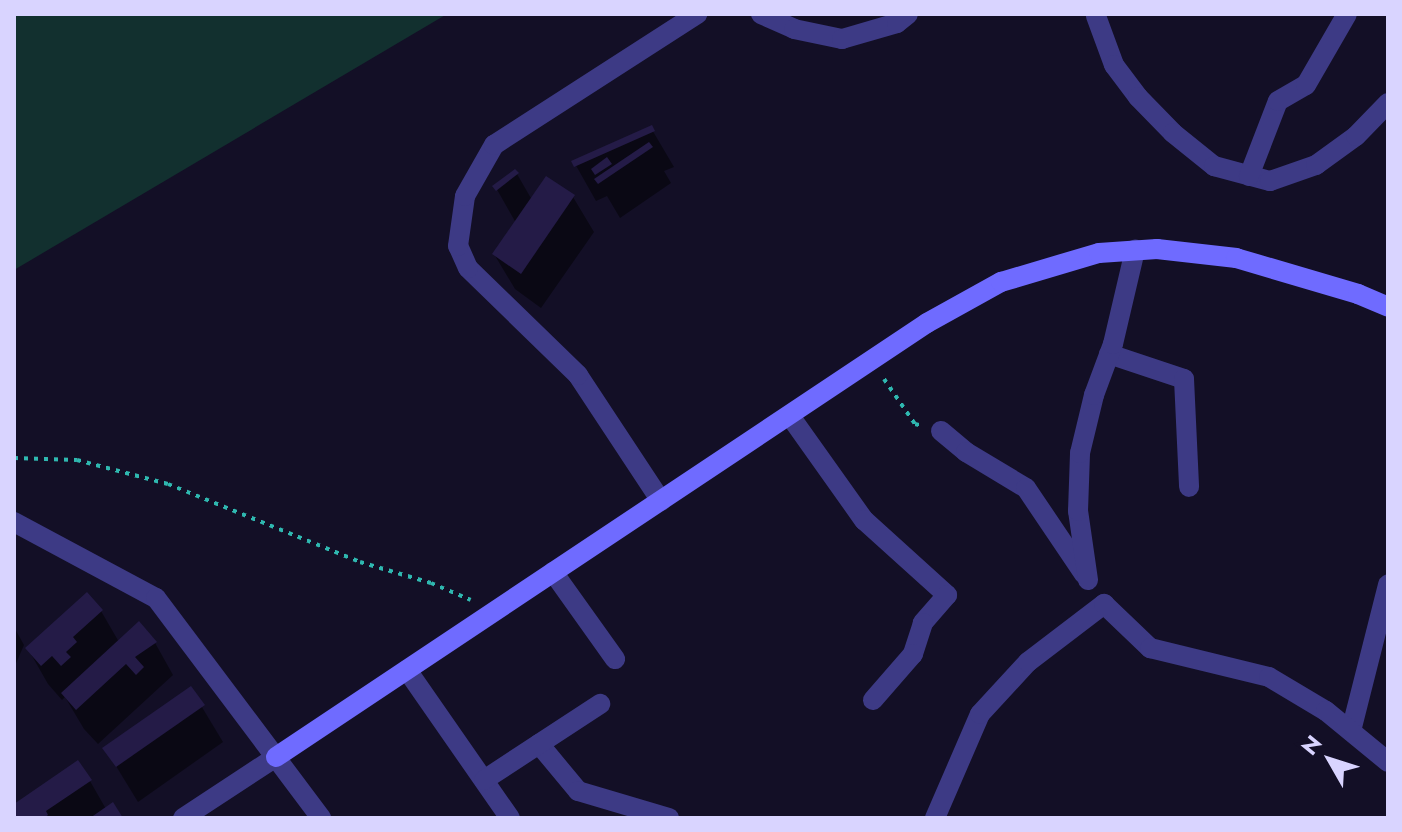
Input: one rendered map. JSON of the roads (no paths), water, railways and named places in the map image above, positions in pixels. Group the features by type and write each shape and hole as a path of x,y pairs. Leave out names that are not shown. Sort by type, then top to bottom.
{"street":[{"path":"661,501 578,375 468,268 458,246 465,196 494,145 697,14"},
{"path":"761,14 794,29 842,39 897,23 908,14"},
{"path":"1249,176 1278,101 1306,85 1347,14"},
{"path":"1096,16 1114,65 1138,97 1173,133 1214,166 1270,181 1316,165 1356,136 1388,103"},
{"path":"183,818 927,323 1001,282 1099,253 1157,249 1236,258 1358,294 1387,309"},
{"path":"1088,580 1078,511 1080,453 1135,250"},
{"path":"1109,354 1184,379 1189,487"},
{"path":"790,416 864,520 947,595 923,623 913,654 873,700"},
{"path":"941,431 966,452 1026,488 1104,604 1150,648 1269,677 1326,711 1388,762"},
{"path":"14,522 156,598 321,818"},
{"path":"553,572 615,659"},
{"path":"1351,731 1383,623 1388,585"},
{"path":"935,818 980,714 1028,662 1104,604"},
{"path":"407,670 510,818"},
{"path":"484,780 600,704"},
{"path":"539,744 578,791 669,818"}]}
